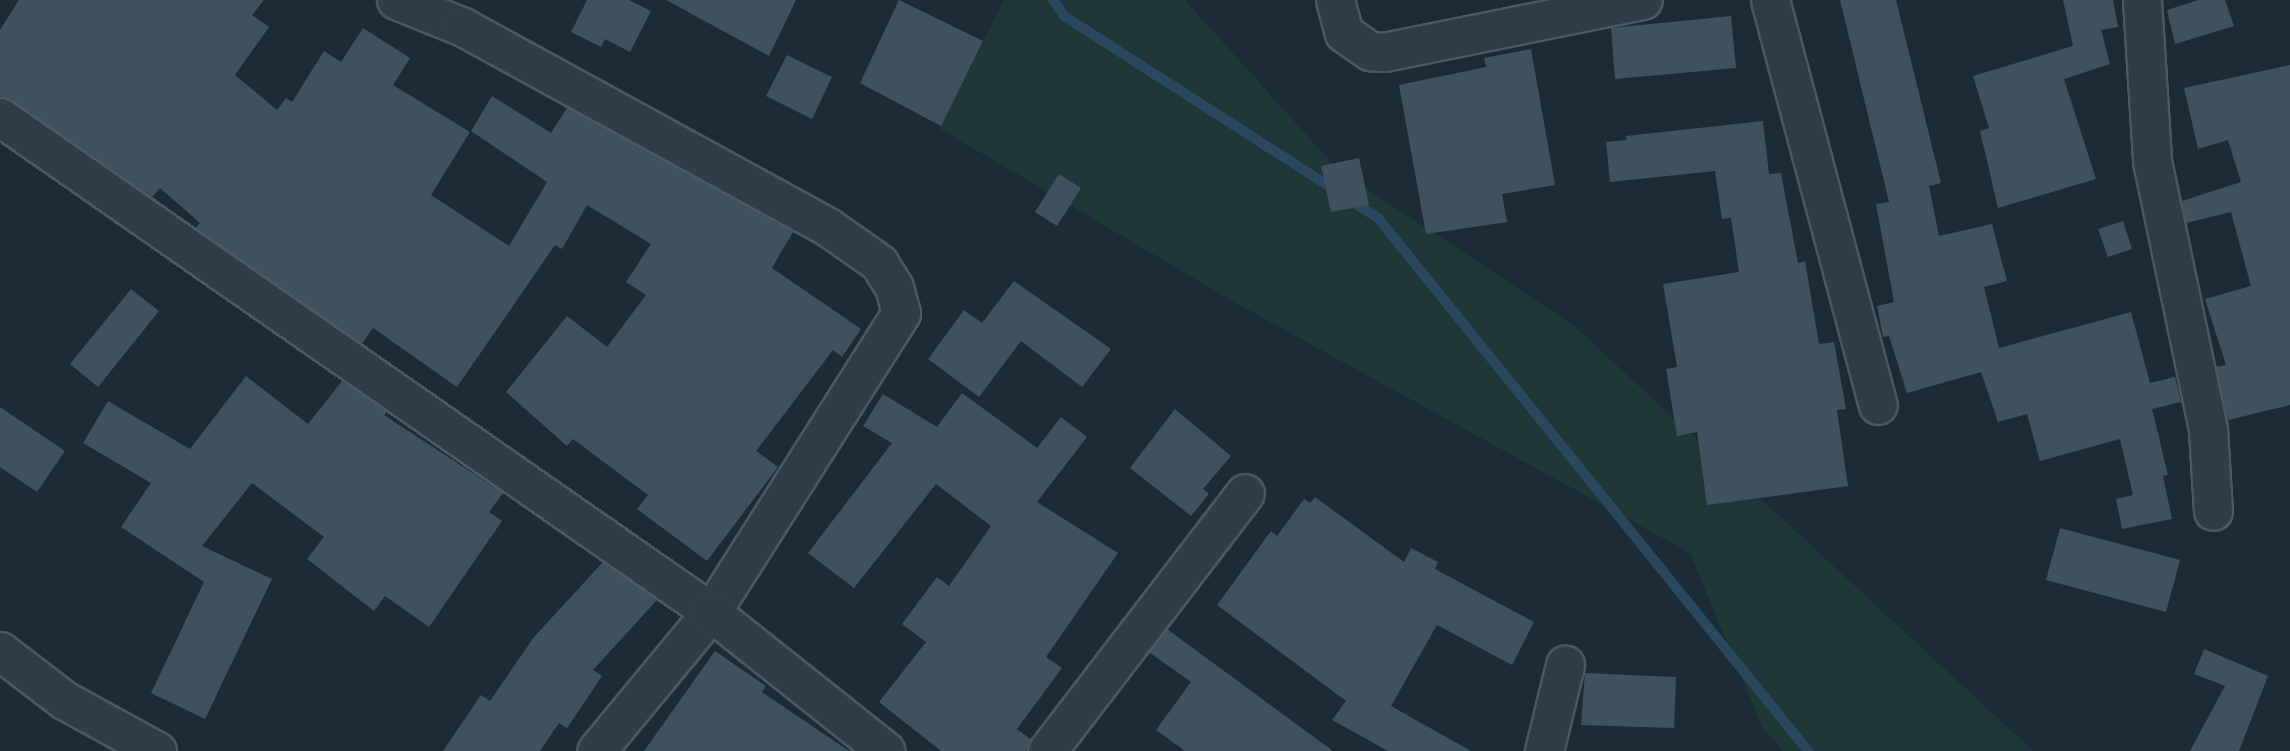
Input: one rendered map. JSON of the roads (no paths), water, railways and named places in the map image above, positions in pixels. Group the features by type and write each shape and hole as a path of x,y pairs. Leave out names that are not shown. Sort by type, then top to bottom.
{"street":[{"path":"396,0 463,27 828,227 879,263 894,287 901,313 711,612 596,751"},
{"path":"1335,0 1344,33 1370,51 1384,52 1643,0"},
{"path":"1770,0 1878,405"},
{"path":"2142,0 2152,161 2208,430 2213,511"},
{"path":"0,117 711,612 886,751"},
{"path":"1047,751 1245,493"},
{"path":"0,651 64,700 157,751"},
{"path":"1544,751 1565,665"}],"waterway":[{"path":"1053,0 1064,16 1335,190"},
{"path":"1351,201 1378,218 1808,751"}]}
